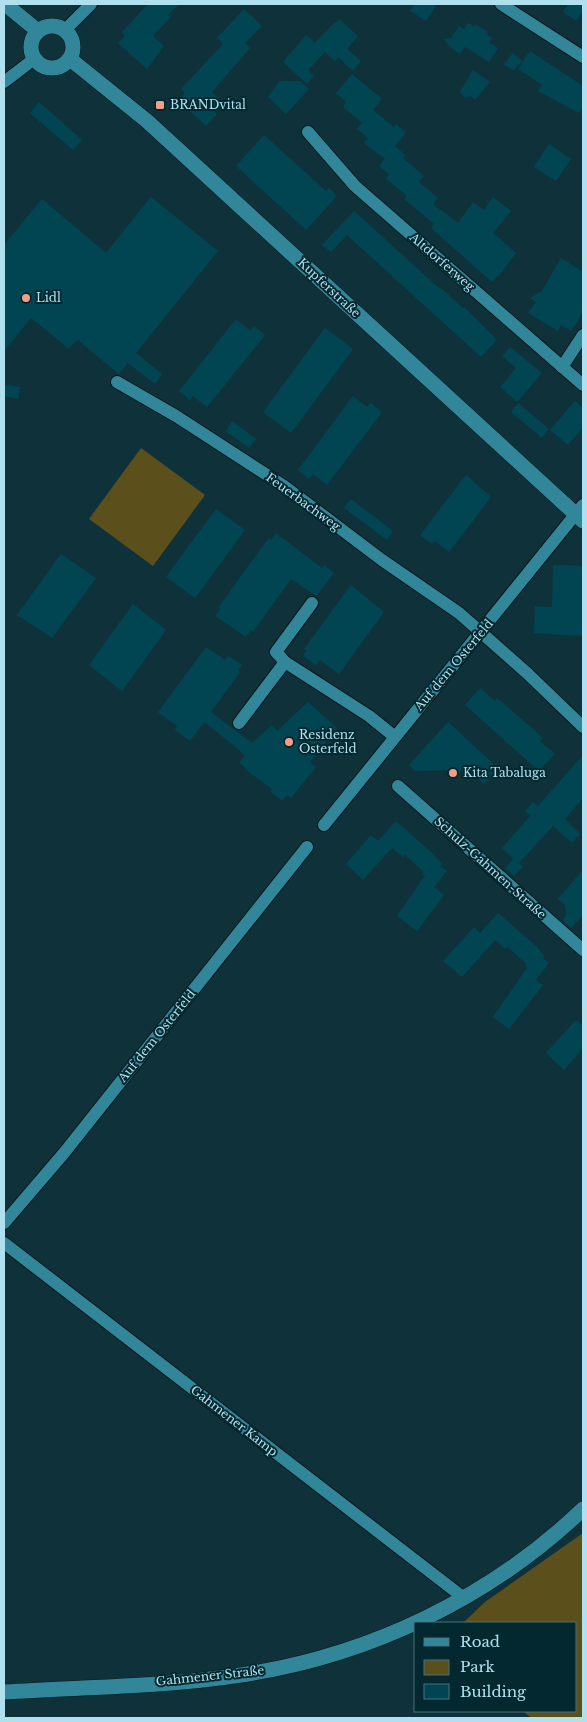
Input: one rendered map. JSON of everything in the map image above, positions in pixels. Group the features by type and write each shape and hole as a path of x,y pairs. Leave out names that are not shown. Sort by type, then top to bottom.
{"street":[{"path":"5,4 38,31"},
{"path":"65,30 90,4"},
{"path":"501,4 583,57"},
{"path":"53,26 65,30 74,44 70,59 59,68 52,69 39,64 34,59 31,48 32,40 38,31 53,26"},
{"path":"4,82 34,59"},
{"name":"Kupferstraße","path":"70,59 147,121 581,513"},
{"name":"Altdorferweg","path":"308,132 355,186 583,385"},
{"path":"562,367 583,335"},
{"name":"Feuerbachweg","path":"117,382 176,416 284,486 382,560 459,613 481,634"},
{"name":"Auf dem Osterfeld","path":"324,825 581,513"},
{"path":"312,603 276,652 286,662 369,716 395,737"},
{"path":"481,634 528,674 583,727"},
{"path":"239,723 286,662"},
{"name":"Schulz-Gahmen-Straße","path":"398,786 583,950"},
{"name":"Auf dem Osterfeld","path":"4,1223 64,1153 307,847"},
{"name":"Gahmener Kamp","path":"4,1243 464,1598"},
{"name":"Gahmener Straße","path":"416,1622 464,1598 540,1547 583,1509"},
{"name":"Gahmener Straße","path":"4,1692 232,1676 292,1665 345,1651 414,1623"}],"green space":[{"path":"141,448 205,495 153,566 89,519"},
{"path":"583,1533 583,1718 531,1718 524,1712 577,1712 577,1622 464,1622 485,1602"}],"building":[{"path":"148,4 179,4 168,15 171,17 153,36 164,46 147,69 118,43 125,36 122,32"},
{"path":"414,4 437,4 426,21 410,11"},
{"path":"568,4 583,4 583,11 576,21 563,12"},
{"path":"244,9 262,26 245,43 250,48 212,92 223,103 215,112 217,114 206,126 178,100 185,93 181,89 223,44 217,38"},
{"path":"340,20 358,36 347,49 361,61 353,71 338,57 335,61 325,52 308,70 314,76 307,84 283,62 306,35 315,43 333,24"},
{"path":"468,23 474,26 475,24 488,32 487,35 492,38 489,43 498,48 489,62 465,47 460,54 450,47 444,39 451,38 459,26 464,29"},
{"path":"530,51 583,86 583,107 579,113 538,91 542,85 518,69"},
{"path":"513,53 522,61 513,71 504,64"},
{"path":"473,70 490,82 475,100 471,96 465,98 460,92"},
{"path":"352,74 382,99 373,110 394,127 396,124 406,132 395,146 405,155 403,158 424,176 419,182 438,198 433,204 458,223 473,202 484,210 493,197 511,211 493,233 516,253 492,282 431,228 434,224 404,199 407,196 386,179 389,174 379,166 385,159 364,143 368,138 357,129 362,123 343,107 346,102 336,93"},
{"path":"280,81 300,81 309,89 286,114 268,97"},
{"path":"39,102 82,140 73,150 30,113"},
{"path":"264,135 326,191 329,188 337,196 306,230 236,166"},
{"path":"549,144 571,159 556,181 534,167"},
{"path":"151,197 218,251 136,353 162,374 155,384 128,363 119,374 78,340 68,348 31,318 4,351 4,245 42,199 106,253"},
{"path":"354,211 440,289 464,307 497,340 481,357 347,235 331,252 322,245"},
{"path":"561,258 583,272 583,312 571,331 561,325 558,331 528,313 536,302 530,298 542,291"},
{"path":"236,319 250,331 254,326 265,335 207,407 193,396 190,400 179,391"},
{"path":"325,328 353,349 291,433 263,412"},
{"path":"510,347 542,373 517,402 500,387 516,368 502,356"},
{"path":"4,385 20,387 18,399 4,396"},
{"path":"353,396 367,407 371,403 382,412 327,485 313,474 309,479 298,470"},
{"path":"575,401 583,408 583,427 568,445 550,430"},
{"path":"518,403 549,429 542,438 511,412"},
{"path":"232,421 256,439 249,448 226,431"},
{"path":"466,475 491,497 449,552 435,541 432,544 420,535"},
{"path":"351,499 393,531 387,540 344,508"},
{"path":"216,509 245,530 195,598 166,577"},
{"path":"276,533 322,568 324,565 334,573 316,596 291,579 253,632 251,630 246,637 215,616 220,609 218,608 246,569 269,538 271,540"},
{"path":"61,554 96,578 52,638 17,615"},
{"path":"553,565 583,566 583,636 534,633 535,606 552,607"},
{"path":"351,585 384,612 339,674 320,660 316,665 303,656 307,650 304,649"},
{"path":"133,604 166,630 122,691 89,665"},
{"path":"206,647 225,660 228,656 242,665 238,670 240,672 211,712 252,743 272,725 277,731 308,702 337,728 310,762 316,767 291,798 287,795 282,801 270,791 272,789 250,773 239,762 245,756 204,722 190,741 175,730 177,726 158,712"},
{"path":"480,688 495,701 497,698 543,738 540,741 555,754 539,771 465,705"},
{"path":"448,722 498,768 484,784 464,767 456,777 449,770 415,771 409,765"},
{"path":"583,755 583,798 565,819 580,834 572,843 553,826 519,863 523,867 514,876 505,868 513,859 502,848 530,816 525,811 533,802 538,806"},
{"path":"396,821 433,854 442,864 440,866 447,871 434,887 444,895 417,931 397,916 425,876 422,874 424,872 405,855 403,857 392,848 363,880 346,864 371,835 378,841"},
{"path":"583,870 583,915 571,928 562,920 566,915 565,905 558,899"},
{"path":"498,913 536,946 544,956 543,958 549,963 536,980 543,985 509,1029 493,1017 527,968 526,964 508,947 505,949 495,940 462,977 443,961 474,927 480,933"},
{"path":"576,1020 583,1026 583,1048 564,1070 546,1053"}],"place":[{"name":"BRANDvital","path":"160,105"},
{"name":"Lidl","path":"26,298"},
{"name":"Residenz Osterfeld","path":"289,742"},
{"name":"Kita Tabaluga","path":"453,773"}]}
